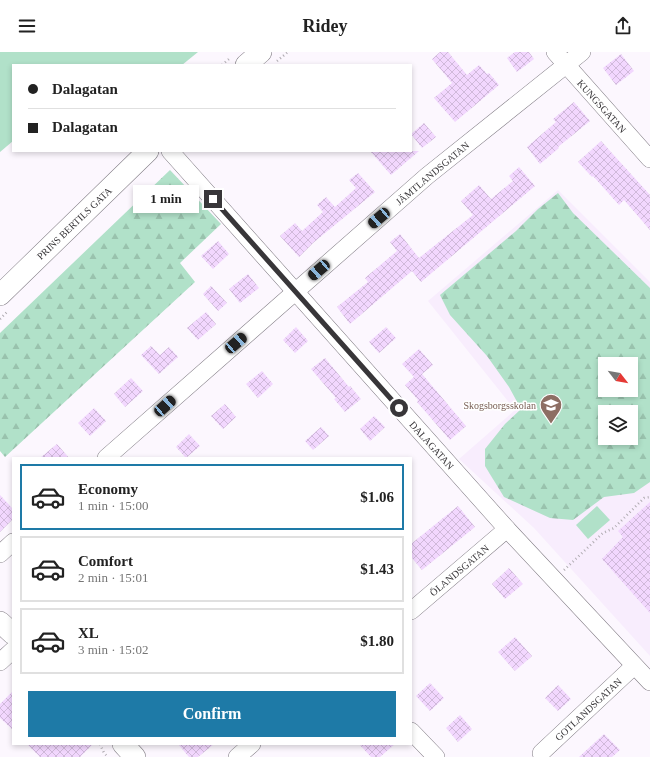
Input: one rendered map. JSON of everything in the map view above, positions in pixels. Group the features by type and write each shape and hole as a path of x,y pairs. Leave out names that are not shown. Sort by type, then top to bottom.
{"street":[{"path":"247,64 261,52"},
{"name":"KUNGSGATAN","path":"555,52 650,159"},
{"name":"JÄMTLANDSGATAN","path":"107,457 427,176 582,52"},
{"name":"PRINS BERTILS GATA","path":"0,295 147,152"},
{"name":"DALAGATAN","path":"171,152 507,529 650,682"},
{"name":"ÖLANDSGATAN","path":"412,610 507,529"},
{"path":"0,554 12,543"},
{"path":"0,622 12,633"},
{"path":"0,662 12,651"},
{"name":"GOTLANDSGATAN","path":"541,753 634,666"},
{"path":"412,732 436,757"},
{"path":"237,757 251,745"}],"path":[{"path":"273,64 288,52"},
{"path":"556,581 568,566 603,533 614,528 644,498 650,497"},
{"path":"100,745 104,753 122,753"}],"shaded area":[{"name":"Skogsborgsskolan","path":"558,190 650,282 650,656 534,528 459,459 515,410 428,301"}],"green space":[{"path":"0,52 198,52 183,64 12,64 12,142 0,152"},
{"path":"170,170 221,224 180,263 195,282 5,457 0,451 0,333"},
{"name":"Skogsborgsskolan","path":"558,193 573,213 650,288 650,482 634,493 604,497 573,520 550,518 504,497 485,466 485,449 505,424 521,409 509,387 487,356 450,315 440,295 516,231 538,209"},
{"path":"597,506 610,520 588,539 576,525"}],"building":[{"path":"440,52 448,52 467,75 479,65 487,74 489,73 499,85 455,122 434,98 452,83 432,59"},
{"path":"515,52 529,52 534,59 517,72 507,58"},
{"path":"621,54 634,71 616,85 603,68"},
{"path":"574,102 590,121 540,164 527,147 556,122 553,119"},
{"path":"424,123 436,137 422,148 412,133"},
{"path":"601,141 650,195 650,230 624,200 619,205 578,162"},
{"path":"419,151 391,175 371,152"},
{"path":"519,167 535,186 421,282 412,271 350,324 337,307 368,282 365,278 397,251 390,242 400,234 419,258 473,215 461,201 479,185 491,199 513,181 509,176"},
{"path":"358,173 375,192 313,243 299,257 280,236 295,223 302,231 323,212 317,205 326,197 335,207 356,188 349,180"},
{"path":"218,241 229,254 213,269 201,256"},
{"path":"248,274 259,288 240,303 229,289"},
{"path":"211,286 227,303 218,311 203,294"},
{"path":"206,312 216,324 198,340 187,328"},
{"path":"296,327 308,341 295,353 283,340"},
{"path":"386,327 396,338 379,353 369,342"},
{"path":"151,346 160,355 169,347 178,357 159,374 141,355"},
{"path":"419,349 433,365 422,374 466,426 450,440 417,402 418,400 405,385 414,377 402,364"},
{"path":"325,358 361,399 345,412 334,399 336,398 311,369"},
{"path":"262,371 273,384 258,398 246,384"},
{"path":"131,378 143,391 125,407 114,394"},
{"path":"225,404 236,417 223,429 211,416"},
{"path":"94,408 106,421 90,436 78,423"},
{"path":"374,416 385,427 370,441 360,429"},
{"path":"321,427 329,436 313,450 305,441"},
{"path":"189,434 200,446 187,457 185,457 176,447"},
{"path":"57,444 68,457 41,457"},
{"path":"0,495 12,508 12,520 0,532"},
{"path":"650,502 650,613 602,559 623,537 618,531"},
{"path":"458,506 475,527 422,570 412,558 412,543"},
{"path":"509,568 523,584 505,599 492,584"},
{"path":"515,637 532,656 515,671 498,652"},
{"path":"430,683 444,698 430,711 416,696"},
{"path":"558,685 571,699 558,711 545,698"},
{"path":"12,692 12,729 0,718 0,704"},
{"path":"460,715 472,729 458,742 446,728"},
{"path":"604,734 620,750 612,757 579,757"},
{"path":"28,745 92,745 80,757 40,757"},
{"path":"179,745 213,745 198,757 189,757"},
{"path":"360,745 394,745 380,757 371,757"}],"place":[{"name":"Skogsborgsskolan","path":"551,424"}],"route":[{"path":"213,199 399,408"}]}
